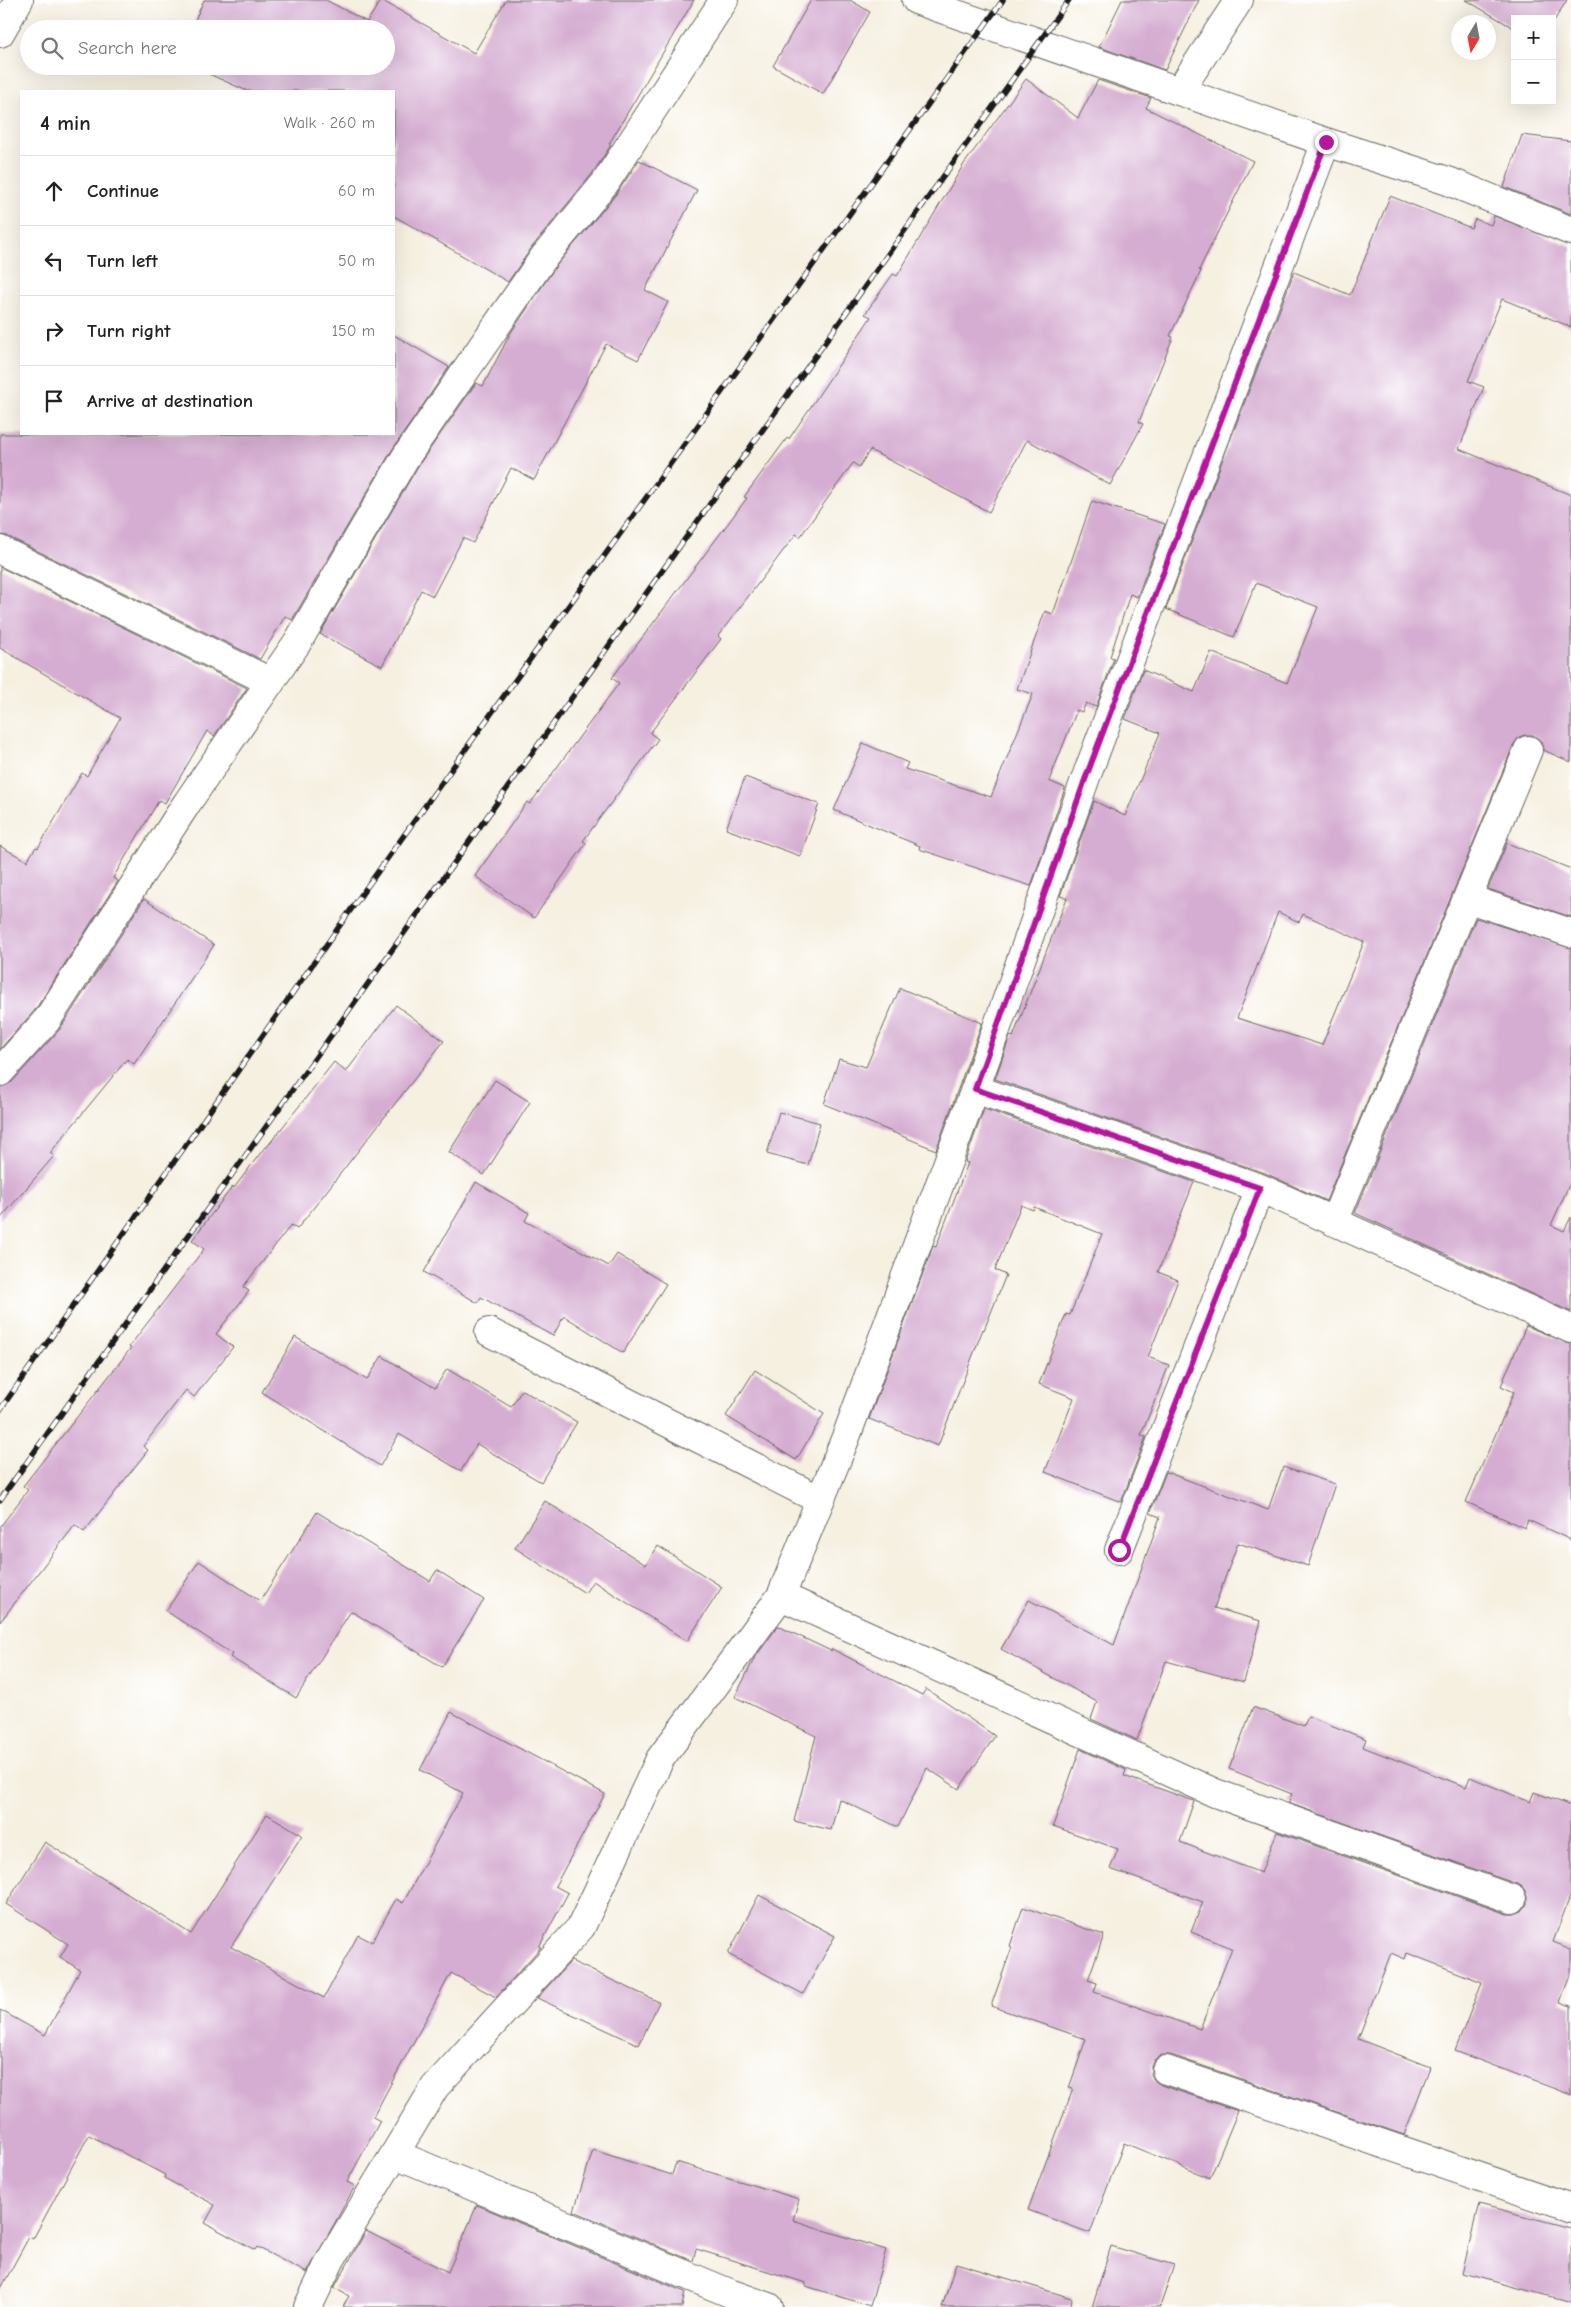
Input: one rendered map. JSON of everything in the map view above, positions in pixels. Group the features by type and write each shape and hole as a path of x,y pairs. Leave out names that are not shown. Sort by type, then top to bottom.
{"street":[{"path":"0,33 19,0"},
{"path":"0,1072 47,1020 187,803 297,643 405,458 544,257 605,183 724,0"},
{"path":"916,0 1326,142 1448,181 1571,231"},
{"path":"1180,90 1239,0"},
{"path":"308,2307 331,2259 436,2087 581,1927 660,1759 781,1596 846,1437 975,1089 1086,777 1326,142"},
{"path":"0,550 271,682"},
{"path":"1334,1222 1469,899 1528,750"},
{"path":"1469,899 1571,932"},
{"path":"975,1089 1260,1188 1571,1329"},
{"path":"1119,1550 1260,1188"},
{"path":"489,1332 820,1500"},
{"path":"781,1596 1215,1793 1512,1899"},
{"path":"1166,2070 1571,2208"},
{"path":"395,2154 732,2294 769,2307"}],"building":[{"path":"204,0 326,0 363,20 195,20"},
{"path":"381,0 474,53 506,0 694,0 609,144 611,145 592,174 532,247 508,282 395,217 395,90 245,90 211,75 395,75 395,20 368,20"},
{"path":"811,0 850,0 870,12 823,94 773,66"},
{"path":"1122,0 1199,0 1165,70 1099,47"},
{"path":"1466,0 1567,0 1556,18 1556,15 1511,15 1511,27 1496,18 1496,15 1491,15"},
{"path":"1026,79 1078,118 1098,80 1151,98 1146,108 1253,161 1199,270 1201,271 1170,336 1173,337 1139,422 1143,424 1110,485 1027,440 989,512 870,450 859,467 853,463 800,537 796,534 718,636 721,639 650,733 658,739 583,841 586,843 534,918 475,876 527,802 530,804 619,683 612,678 747,498 744,497 787,438 789,439 871,317 865,314 893,274 897,276 964,164"},
{"path":"1522,135 1571,141 1571,214 1504,187"},
{"path":"639,160 697,190 645,290 668,302 638,360 606,344 534,480 511,468 473,543 463,538 433,596 421,590 382,666 320,634 418,466 476,383 483,386 510,334 556,266 617,193"},
{"path":"1390,196 1471,228 1475,219 1491,225 1494,216 1571,246 1571,327 1502,299 1468,381 1484,387 1459,449 1571,495 1571,762 1543,750 1541,741 1533,735 1519,737 1514,744 1326,1201 1265,1173 995,1079 1010,1036 1013,1037 1067,898 1060,896 1094,801 1125,816 1160,733 1125,719 1143,670 1194,692 1211,652 1287,683 1318,607 1256,583 1234,637 1166,609 1294,272 1350,295","holes":["1278,912 1299,922 1303,914 1364,942 1322,1045 1237,1018"]},
{"path":"395,336 449,367 392,450 292,620 285,616 260,659 7,536 0,535 0,434 395,435"},
{"path":"1092,501 1165,524 1137,597 1130,594 1110,657 1114,658 1096,707 1086,703 1082,712 1077,710 1049,781 1065,788 1031,886 919,849 920,846 834,810 863,743 908,763 905,769 991,797 1033,694 1017,689 1045,611 1053,614"},
{"path":"0,567 247,688 214,736 207,731 165,803 159,800 113,878 118,881 35,1010 0,1049 0,846 27,861 36,847 38,848 82,773 87,776 120,718 0,648"},
{"path":"745,777 819,804 800,856 726,829"},
{"path":"1507,843 1571,869 1571,917 1488,889"},
{"path":"144,899 214,945 134,1064 127,1059 50,1153 54,1156 0,1219 0,1087 12,1082 60,1029"},
{"path":"1476,918 1571,948 1571,1181 1551,1225 1564,1231 1571,1217 1571,1312 1355,1213"},
{"path":"900,988 982,1023 936,1150 824,1104 839,1059 866,1067"},
{"path":"396,1005 444,1041 297,1229 291,1225 243,1287 249,1291 216,1334 233,1347 194,1397 186,1390 143,1446 148,1450 84,1532 75,1525 0,1622 0,1527 28,1490 23,1486 131,1348 129,1347 204,1249 192,1240 233,1186 234,1188 334,1062 346,1072"},
{"path":"495,1080 530,1102 484,1175 449,1152"},
{"path":"984,1109 1194,1182 1158,1272 1178,1280 1148,1357 1169,1365 1141,1435 1146,1437 1121,1502 1045,1472 1074,1398 1039,1384 1066,1314 1070,1315 1102,1234 1034,1207 1033,1210 1021,1205 995,1270 1006,1275 938,1446 869,1419 933,1246 936,1247 968,1163 965,1162"},
{"path":"779,1112 820,1123 808,1165 767,1154"},
{"path":"476,1182 529,1213 525,1221 609,1266 617,1254 666,1284 623,1353 564,1316 553,1336 481,1297 478,1303 424,1272"},
{"path":"1526,1326 1571,1344 1571,1540 1528,1520 1525,1528 1466,1502 1514,1392 1501,1386"},
{"path":"295,1337 367,1380 382,1356 435,1388 447,1369 511,1407 522,1390 577,1422 541,1482 477,1444 461,1471 399,1434 380,1466 262,1392"},
{"path":"755,1370 824,1414 796,1460 726,1416"},
{"path":"1283,1467 1335,1484 1308,1566 1238,1543 1214,1608 1261,1621 1244,1682 1166,1661 1137,1740 1091,1719 1097,1702 1001,1649 1029,1600 1114,1645 1160,1517 1150,1513 1166,1472 1268,1510"},
{"path":"545,1501 646,1565 658,1546 722,1587 687,1641 593,1581 585,1593 515,1548"},
{"path":"317,1512 430,1581 437,1570 484,1600 442,1667 351,1611 296,1698 230,1657 232,1654 166,1611 199,1561 260,1601"},
{"path":"778,1626 831,1651 832,1649 922,1695 926,1689 995,1736 959,1789 927,1768 898,1827 839,1799 831,1830 794,1821 816,1736 735,1697 754,1659"},
{"path":"1253,1707 1304,1726 1308,1716 1366,1739 1363,1747 1466,1787 1470,1777 1530,1802 1534,1792 1571,1806 1571,1894 1553,1942 1571,1949 1571,1973 1560,2002 1571,2006 1571,2095 1455,2051 1482,1982 1407,1953 1405,1959 1391,1953 1358,2039 1430,2067 1404,2135 1171,2055 1162,2055 1155,2059 1151,2065 1151,2074 1155,2081 1161,2085 1238,2111 1210,2178 1124,2143 1090,2233 1028,2210 1073,2089 1069,2088 1086,2039 991,2006 1012,1947 1010,1946 1023,1907 1104,1935 1088,1980 1097,1983 1094,1992 1200,2029 1232,1948 1191,1932 1203,1902 1110,1869 1118,1849 1053,1826 1080,1749 1126,1770 1124,1776 1194,1801 1180,1842 1261,1873 1277,1832 1507,1914 1522,1911 1527,1904 1524,1889 1517,1884 1288,1803 1292,1794 1229,1769"},
{"path":"451,1712 605,1794 555,1886 568,1893 539,1947 541,1947 496,1997 451,1973 373,2117 380,2121 347,2182 355,2186 307,2273 257,2247 255,2250 205,2223 215,2205 164,2178 165,2175 89,2135 33,2239 29,2237 0,2290 0,2010 45,2035 80,1970 60,1957 68,1944 6,1904 45,1842 191,1934 267,1814 302,1835 231,1947 324,1998 358,1935 372,1942 396,1899 403,1903 463,1793 420,1770"},
{"path":"759,1895 835,1936 803,1994 728,1954"},
{"path":"571,1961 659,2002 639,2045 537,1998"},
{"path":"593,2150 672,2175 676,2162 799,2199 793,2220 886,2250 870,2306 806,2286 806,2283 696,2249 693,2261 574,2211"},
{"path":"1479,2204 1571,2228 1571,2302 1462,2273"},
{"path":"477,2205 685,2292 682,2307 343,2307 349,2296 334,2288 366,2231 448,2272"},
{"path":"1111,2246 1174,2265 1160,2307 1092,2307"},
{"path":"956,2263 1072,2298 1071,2307 942,2307"}],"railway":[{"path":"0,1410 364,891 1003,0"},
{"path":"0,1500 1069,0"}],"route":[{"path":"1119,1550 1260,1188 975,1089 1086,777 1326,142"}]}
